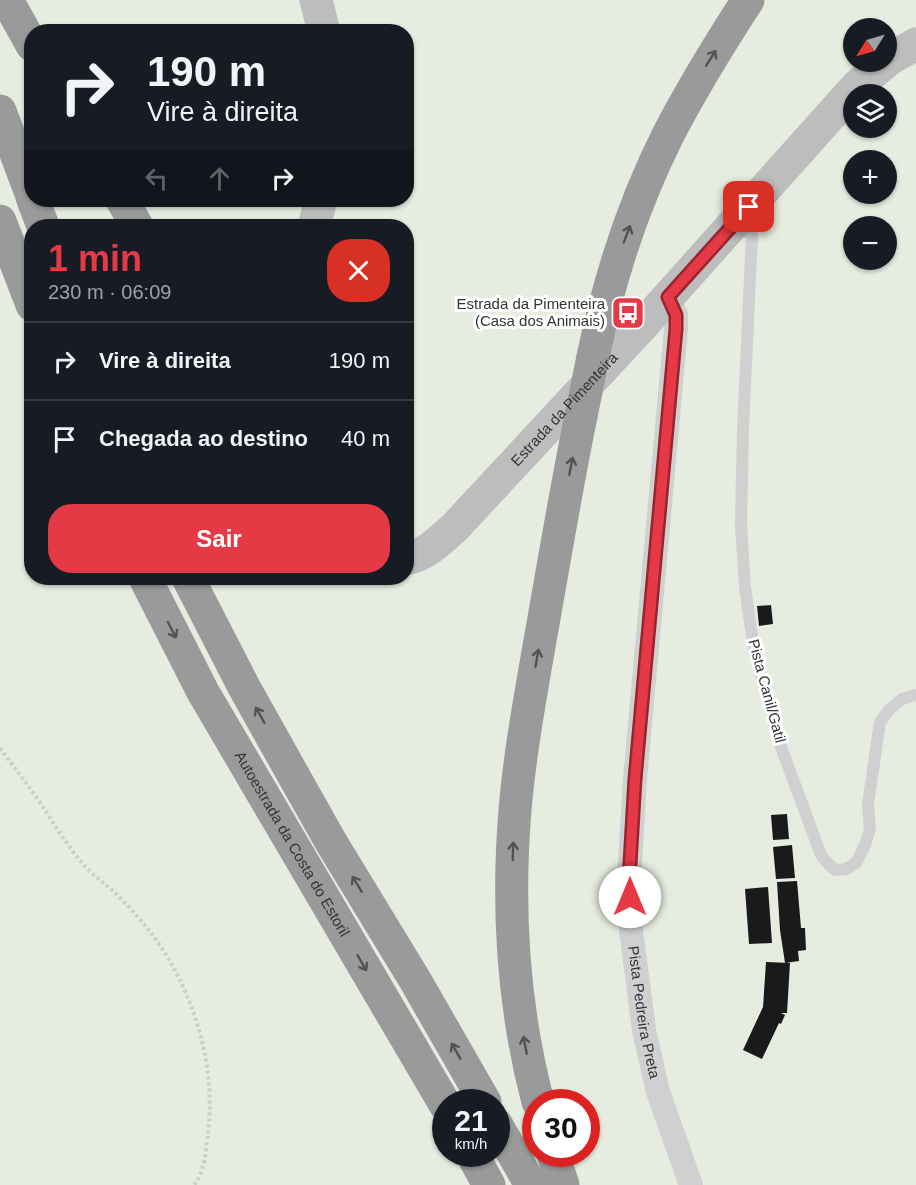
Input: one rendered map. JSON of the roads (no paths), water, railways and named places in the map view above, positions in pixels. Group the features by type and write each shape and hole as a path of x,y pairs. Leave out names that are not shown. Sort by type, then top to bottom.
{"highway":[{"path":"7,0 24,31"},
{"path":"535,1089 522,1030 514,965 511,882 521,760 566,492 605,301 620,251 650,173 668,135 702,73 748,0"},
{"path":"0,111 24,176"},
{"path":"0,221 24,284"},
{"name":"Autoestrada da Costa do Estoril","path":"150,585 203,692 435,1089"},
{"path":"192,585 244,687 331,842 415,980 478,1089"},
{"path":"510,1148 531,1185"},
{"path":"479,1167 489,1185"},
{"path":"557,1167 563,1185"}],"main road":[{"path":"316,0 322,24"},
{"name":"Estrada da Pimenteira","path":"897,55 916,44"},
{"name":"Estrada da Pimenteira","path":"414,556 436,545 507,473 857,86 873,72"}],"street":[{"name":"Pista Pedreira Preta","path":"668,297 676,315 676,329 635,779 629,880 631,930 644,1030 658,1092 691,1185"}],"lane":[{"name":"Pista Canil/Gatil","path":"736,222 752,236 741,525 745,587 753,651 781,747 821,855 828,865 836,870 846,869 856,863 870,829 868,804 880,723 902,699 916,695"}],"place":[{"name":"Estrada da Pimenteira (Casa dos Animais)","path":"628,313"}]}
